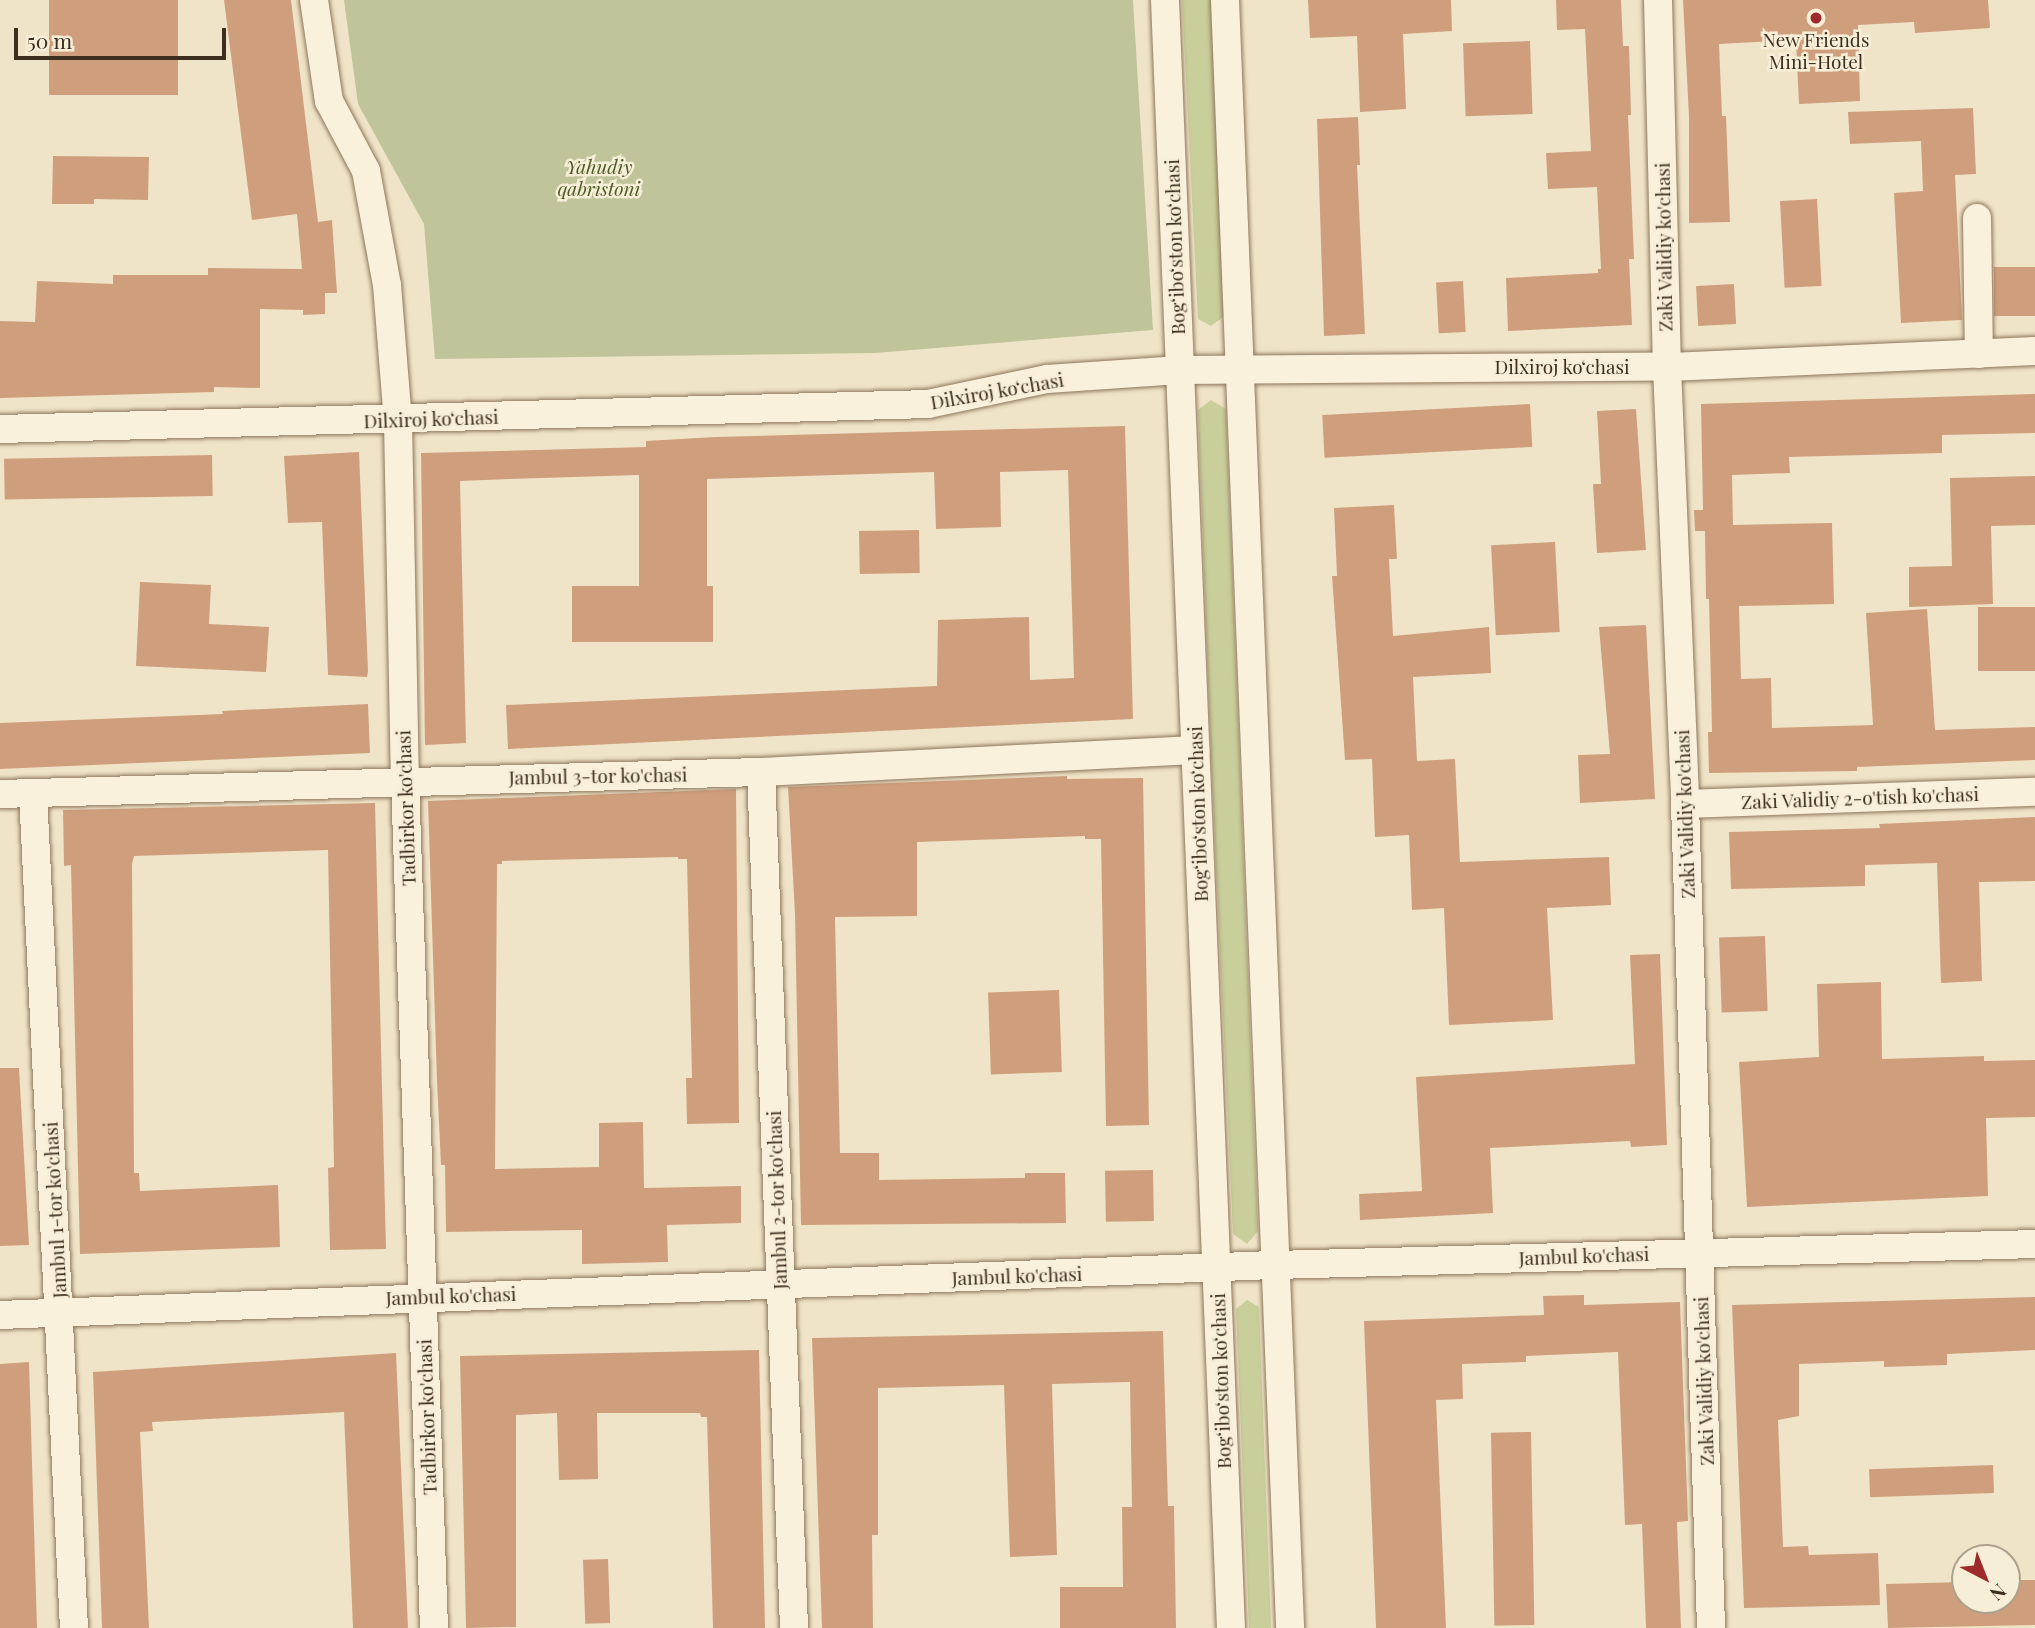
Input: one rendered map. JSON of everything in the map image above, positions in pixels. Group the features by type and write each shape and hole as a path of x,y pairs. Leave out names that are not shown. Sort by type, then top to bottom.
{"street":[{"name":"Tadbirkor ko'chasi","path":"314,0 328,101 366,171 387,285 398,421 405,781 435,1628"},
{"name":"Bogʻiboʻston koʻchasi","path":"1165,0 1231,1628"},
{"path":"1225,0 1290,1628"},
{"name":"Zaki Validiy ko'chasi","path":"1658,0 1667,367 1685,804 1711,1628"},
{"path":"1977,218 1979,354"},
{"name":"Dilxiroj ko‘chasi","path":"0,429 398,421 928,404 1046,379 1180,370 1667,367 2035,351"},
{"name":"Jambul 3-tor ko'chasi","path":"0,794 761,772 1195,750"},
{"name":"Jambul 2-tor ko'chasi","path":"761,772 794,1628"},
{"name":"Zaki Validiy 2-o'tish ko'chasi","path":"1685,804 2035,792"},
{"name":"Jambul 1-tor ko'chasi","path":"33,793 61,1312 74,1628"},
{"name":"Jambul ko'chasi","path":"0,1315 1275,1265 2035,1244"}],"green space":[{"name":"Yahudiy qabristoni","path":"344,0 1133,0 1153,330 875,353 435,359 424,224 358,104"},
{"path":"1182,0 1213,0 1226,315 1211,326 1198,319"},
{"path":"1211,400 1226,409 1258,1231 1247,1244 1233,1234 1211,755 1198,410"},
{"path":"1247,1300 1259,1307 1271,1628 1249,1628 1236,1309"}],"building":[{"path":"49,0 178,0 178,95 49,95"},
{"path":"224,0 291,0 318,222 332,220 337,293 325,293 325,314 303,315 303,310 260,309 260,388 214,387 214,392 0,398 0,321 35,322 37,281 113,284 113,275 208,275 208,268 302,269 297,214 252,220"},
{"path":"1308,0 1451,0 1452,31 1403,34 1406,109 1360,112 1357,36 1310,38"},
{"path":"1556,0 1621,0 1623,46 1629,46 1631,115 1628,115 1634,259 1629,259 1632,325 1508,331 1506,278 1598,273 1598,269 1601,269 1597,187 1548,189 1546,153 1591,151 1585,29 1557,30"},
{"path":"1683,0 1988,0 1990,28 1915,33 1914,22 1858,25 1860,101 1799,104 1796,40 1719,44 1722,116 1726,116 1730,222 1689,223 1689,117"},
{"path":"1530,41 1533,114 1466,116 1463,43"},
{"path":"1973,108 1976,174 1955,175 1962,320 1901,323 1894,193 1923,191 1921,141 1850,144 1848,112"},
{"path":"1358,117 1360,165 1357,165 1365,334 1324,336 1317,119"},
{"path":"53,156 149,157 148,200 94,199 94,204 52,204"},
{"path":"1817,199 1822,286 1785,288 1780,201"},
{"path":"1994,267 2035,267 2035,316 1994,316"},
{"path":"1463,281 1466,332 1439,333 1436,282"},
{"path":"1734,284 1736,324 1698,326 1696,286"},
{"path":"2035,394 2035,433 1942,435 1942,453 1789,457 1790,473 1732,475 1733,525 1832,523 1834,604 1739,606 1741,679 1771,678 1772,728 1873,725 1866,613 1927,609 1935,730 2035,727 2035,760 1857,767 1857,771 1709,773 1708,732 1712,732 1709,599 1706,599 1705,531 1695,531 1694,510 1703,510 1701,404"},
{"path":"1530,404 1532,447 1325,458 1322,415"},
{"path":"1636,409 1646,550 1597,553 1593,484 1601,484 1597,411"},
{"path":"1125,426 1133,719 508,749 506,705 937,686 938,620 1029,617 1030,680 1074,678 1068,470 1000,472 1001,527 936,529 934,472 707,479 707,586 713,586 713,642 572,642 572,586 639,586 639,475 509,479 460,481 466,743 425,745 421,453 646,447 646,441 715,437"},
{"path":"359,452 368,671 367,677 328,675 322,522 288,523 284,456"},
{"path":"212,455 213,496 5,500 4,459"},
{"path":"2035,476 2035,525 1991,526 1993,604 1909,607 1909,567 1952,566 1950,478"},
{"path":"1394,505 1397,559 1389,559 1393,636 1489,627 1491,673 1413,677 1417,761 1455,759 1460,862 1609,857 1611,905 1547,908 1553,1020 1449,1025 1444,908 1412,910 1409,835 1375,837 1372,759 1345,760 1332,576 1337,576 1334,508"},
{"path":"919,530 920,573 860,574 859,531"},
{"path":"1555,542 1560,632 1496,635 1491,545"},
{"path":"140,582 211,585 209,624 269,627 266,672 136,666"},
{"path":"1978,607 2035,607 2035,671 1978,671"},
{"path":"1646,625 1655,799 1580,803 1578,755 1610,754 1599,627"},
{"path":"368,704 370,753 0,769 0,723 223,714 222,711"},
{"path":"1067,776 1067,779 1143,778 1149,1125 1106,1126 1101,839 1085,839 1085,836 917,842 917,916 835,917 840,1153 879,1153 879,1180 1025,1178 1025,1173 1065,1173 1066,1223 801,1225 795,914 788,787"},
{"path":"736,789 739,1123 687,1124 686,1078 692,1078 687,859 502,861 502,864 497,864 495,1169 599,1167 599,1123 643,1122 644,1188 741,1186 741,1223 667,1225 668,1262 582,1264 582,1230 446,1232 445,1165 441,1165 437,1081 428,801"},
{"path":"375,803 386,1249 330,1250 328,1168 334,1167 328,850 134,856 132,864 134,1173 139,1173 140,1191 278,1185 280,1247 80,1254 71,865 64,866 63,810"},
{"path":"2035,817 2035,881 1979,882 1982,981 1941,983 1937,863 1865,865 1865,886 1731,889 1729,832 1880,828 1879,824"},
{"path":"1765,936 1768,1011 1722,1013 1719,938"},
{"path":"1660,954 1667,1145 1631,1147 1630,1141 1490,1148 1493,1213 1360,1220 1359,1194 1422,1191 1416,1077 1635,1064 1630,955"},
{"path":"1881,982 1882,1059 1984,1056 1984,1061 2035,1060 2035,1117 1986,1118 1988,1196 1747,1207 1739,1062 1819,1057 1817,984"},
{"path":"1059,990 1062,1072 991,1074 988,992"},
{"path":"0,1068 19,1068 29,1245 0,1246"},
{"path":"1153,1170 1154,1221 1106,1222 1105,1171"},
{"path":"1584,1295 1584,1305 1680,1302 1688,1521 1677,1522 1681,1628 1646,1628 1642,1524 1625,1525 1618,1352 1526,1356 1526,1362 1462,1364 1463,1399 1436,1400 1446,1628 1376,1628 1364,1321 1544,1315 1543,1296"},
{"path":"2035,1297 2035,1350 1947,1354 1947,1365 1884,1367 1884,1361 1799,1364 1799,1416 1778,1420 1783,1547 1808,1546 1809,1555 1878,1553 1880,1605 1744,1608 1732,1305"},
{"path":"1163,1331 1168,1506 1174,1506 1176,1628 1060,1628 1060,1587 1123,1587 1122,1507 1132,1507 1130,1382 1052,1384 1057,1555 1010,1557 1004,1385 878,1388 878,1535 872,1535 873,1628 822,1628 812,1338"},
{"path":"759,1350 765,1628 713,1628 707,1417 701,1417 700,1413 597,1413 598,1479 559,1480 557,1413 516,1415 516,1627 466,1628 460,1356"},
{"path":"396,1353 408,1628 353,1628 344,1412 152,1422 153,1431 140,1432 149,1628 102,1628 93,1372"},
{"path":"29,1362 37,1628 0,1628 0,1364"},
{"path":"1531,1432 1534,1625 1494,1626 1491,1433"},
{"path":"1993,1465 1994,1493 1870,1497 1869,1469"},
{"path":"608,1559 610,1623 585,1624 583,1560"},
{"path":"2021,1580 2035,1580 2035,1625 1888,1628 1886,1584 1951,1582 1951,1614 2021,1614"}],"place":[{"name":"New Friends Mini-Hotel","path":"1816,18"}]}
